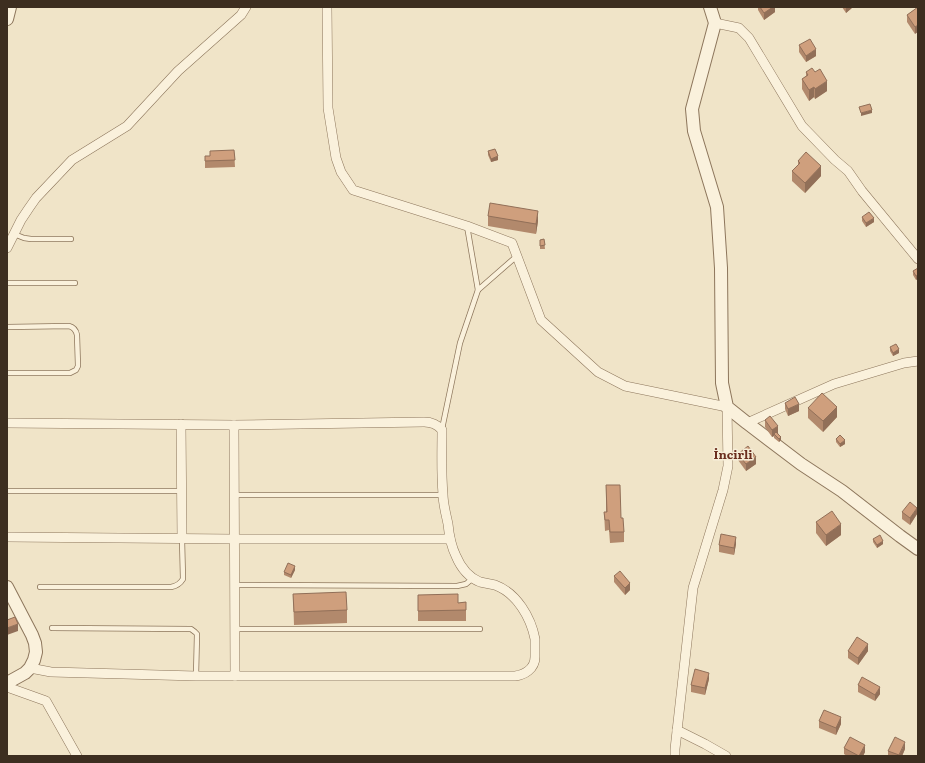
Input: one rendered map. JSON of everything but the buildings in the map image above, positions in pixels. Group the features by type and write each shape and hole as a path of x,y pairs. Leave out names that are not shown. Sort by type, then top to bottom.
{"street":[{"path":"7,19 10,7"},
{"path":"7,248 21,220 36,198 72,160 127,126 178,71 241,15 246,7"},
{"path":"327,7 328,108 336,158 341,172 353,190 467,226 512,243 541,320 598,372 625,386 727,407 801,464 842,491 918,548"},
{"path":"675,756 693,588 723,490 728,466 727,407 722,382 721,268 717,207 694,130 692,109 715,23 710,7"},
{"path":"715,23 739,28 749,38 802,126 835,160 848,171 862,191 918,259"},
{"path":"747,423 834,384 904,363 918,361"},
{"path":"7,423 234,425 430,422 435,424 442,430 443,495 453,550 467,574 481,582 495,585 512,596 525,612 530,621 535,641 535,661 532,667 527,672 515,676 196,676 51,672 30,668"},
{"path":"181,424 182,538"},
{"path":"234,425 235,676"},
{"path":"7,537 450,539"},
{"path":"7,586 32,635 36,652 30,668 19,677 7,683"},
{"path":"7,687 46,701 77,756"},
{"path":"677,730 726,756"}],"lane":[{"path":"442,430 460,343 478,290 467,226"},
{"path":"14,234 31,239 71,240"},
{"path":"478,290 517,256"},
{"path":"7,283 75,283"},
{"path":"7,327 72,327 78,334 78,366 76,370 70,373 7,373"},
{"path":"7,491 182,491"},
{"path":"234,495 443,495"},
{"path":"40,587 175,586 183,579 182,538"},
{"path":"234,585 457,586 466,584 473,578"},
{"path":"52,628 191,629 197,634 196,676"},
{"path":"234,629 480,629"}],"district":[{"name":"İncirli","path":"733,454"}]}
